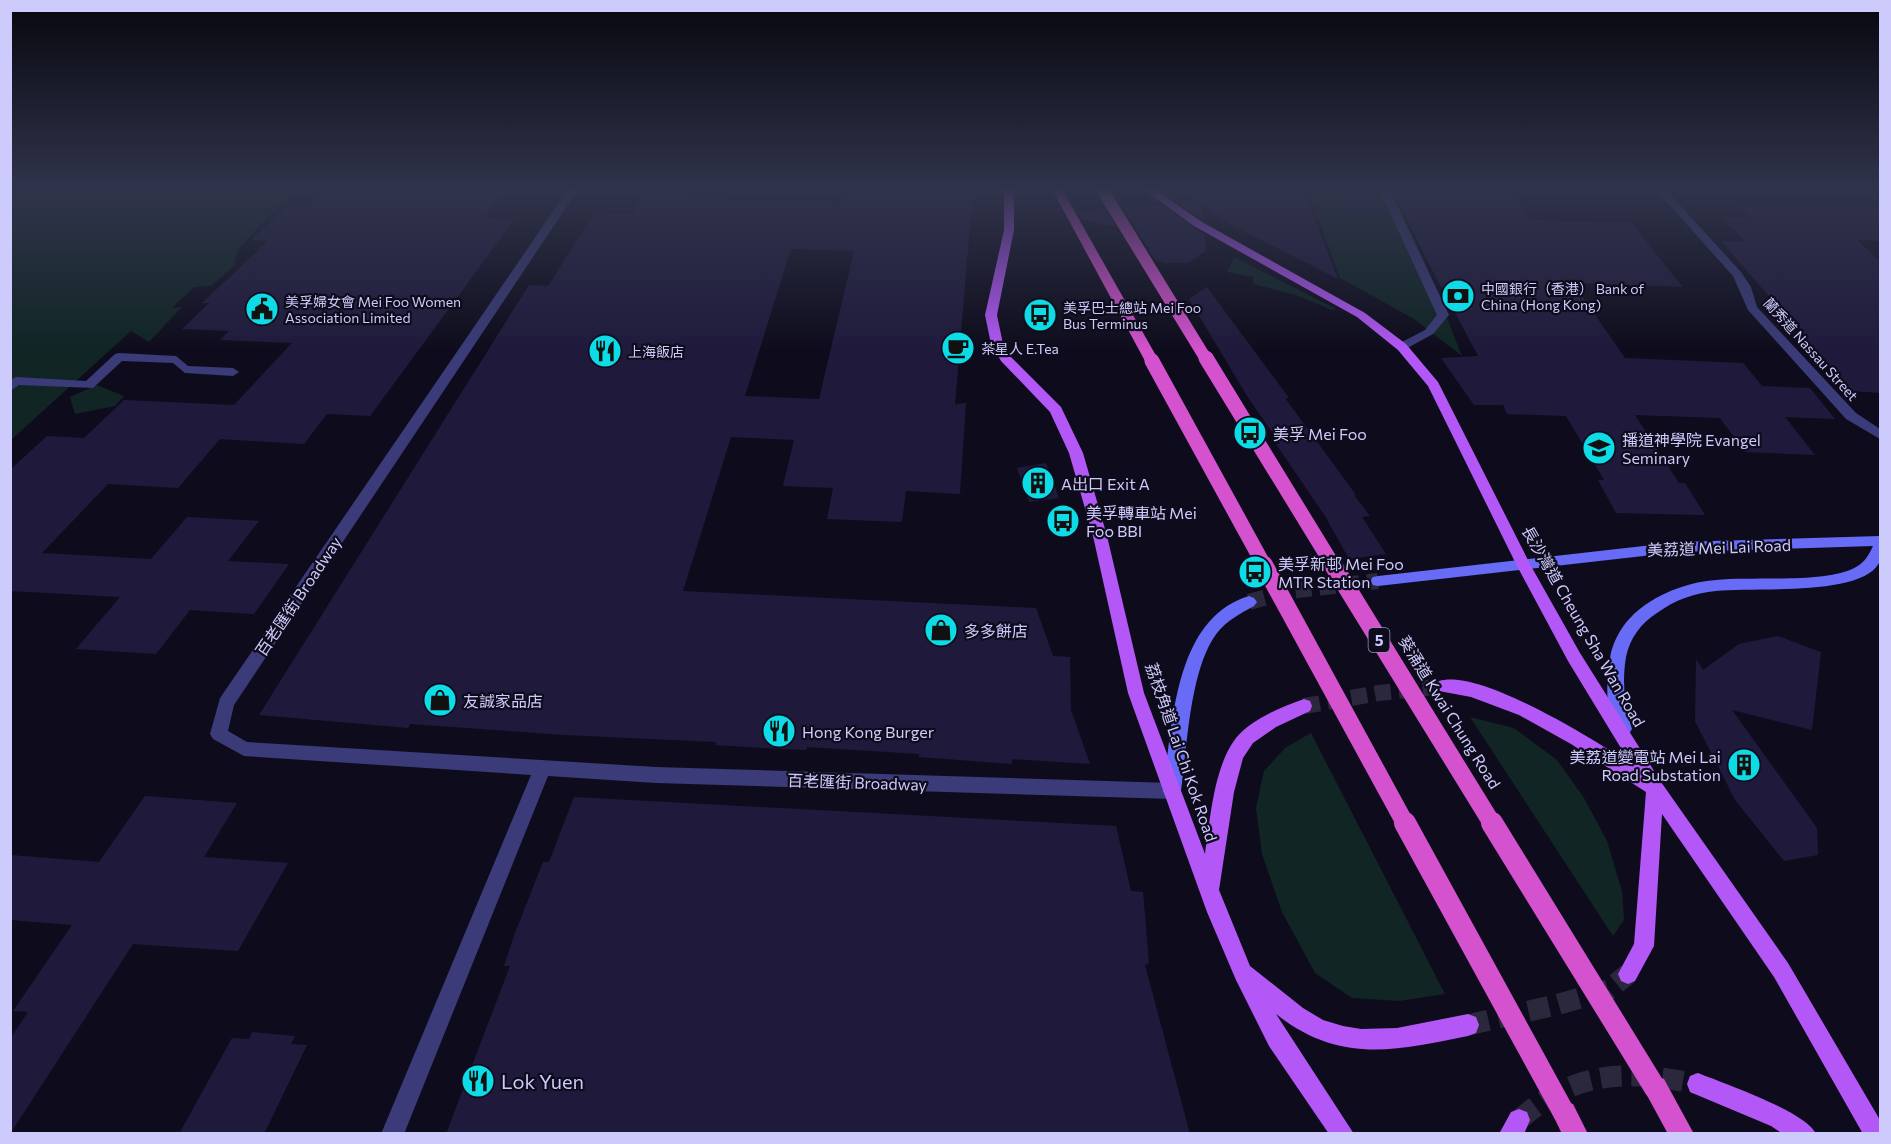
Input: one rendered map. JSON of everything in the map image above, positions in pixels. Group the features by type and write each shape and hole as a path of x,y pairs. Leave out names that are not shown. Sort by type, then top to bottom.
{"highway":[{"path":"1087,244 1576,1134"},
{"name":"葵涌道 Kwai Chung Road","path":"1136,244 1682,1134"}],"main road":[{"name":"荔枝角道 Lai Chi Kok Road","path":"1006,244 991,315 992,329 997,344 1005,358 1056,410 1076,453 1100,536 1136,693 1209,891 1243,973 1277,1038 1343,1134"},
{"name":"長沙灣道 Cheung Sha Wan Road","path":"1235,244 1361,315 1402,347 1434,386 1524,566 1574,657 1654,788 1781,970 1876,1134"},
{"name":"美荔道 Mei Lai Road","path":"1378,581 1524,566 1679,546 1881,541"},
{"path":"1632,752 1617,712 1616,671 1622,639 1634,622 1658,602 1679,593 1714,585 1748,582 1820,583 1861,572 1876,557 1881,546"},
{"path":"1172,791 1197,654 1216,624 1228,612 1249,602"},
{"path":"1445,686 1460,687 1518,706 1654,788 1644,946 1628,974"},
{"path":"1209,891 1230,767 1241,745 1263,725 1304,706"},
{"path":"1243,973 1291,1013 1326,1032 1363,1040 1393,1039 1468,1025"},
{"path":"1698,1084 1779,1118 1805,1134"}],"street":[{"name":"百老匯街 Broadway","path":"536,244 226,703 219,734 244,749 542,769 680,776 1172,791"},
{"path":"1402,347 1429,332 1443,315 1410,244"},
{"name":"蘭秀道 Nassau Street","path":"1710,244 1737,274 1745,287 1752,308 1851,416 1881,435"},
{"path":"10,387 16,381 89,385 119,357 176,360 185,369 233,372"},
{"path":"392,1134 542,769"}],"green space":[{"path":"10,244 243,244 237,251 234,266 211,286 194,287 172,308 182,307 149,342 131,331 11,440"},
{"path":"1328,244 1416,244 1462,356 1414,319 1340,278"},
{"path":"1234,257 1336,309 1332,310 1296,295 1253,284 1253,277 1227,272"},
{"path":"97,385 124,396 115,406 75,414 70,397"},
{"path":"1470,717 1514,728 1557,760 1584,798 1607,841 1622,891 1624,920 1613,936"},
{"path":"1311,733 1445,994 1399,1001 1352,998 1315,973 1282,912 1262,854 1256,808 1264,771 1285,748"}],"building":[{"path":"264,244 496,244 370,416 327,414 304,444 220,439 178,488 108,484 42,553 151,559 187,517 259,521 228,561 289,564 254,614 190,610 156,654 76,649 120,597 10,591 10,470 47,436 84,438 124,400 234,405 292,343 220,340 229,331 182,329 209,303 202,303"},
{"path":"574,244 968,244 955,404 966,403 960,494 906,491 902,522 827,519 833,488 783,486 794,440 731,437 683,591 1036,608 1053,656 1070,657 1071,710 1090,764 1012,759 1012,764 919,757 919,754 807,747 806,750 764,748 715,745 716,742 565,735 410,724 408,728 259,715 529,285 548,286","holes":["791,249 854,251 819,399 745,396"]},
{"path":"1145,244 1206,244 1206,251 1188,263 1164,263 1155,260"},
{"path":"1270,244 1325,244 1338,279"},
{"path":"1419,244 1648,244 1683,287 1573,283 1625,358 1743,363 1762,386 1810,388 1835,419 1785,417 1815,455 1745,452 1720,418 1635,415 1679,483 1685,483 1705,515 1616,513 1598,480 1604,480 1566,416 1507,414 1503,405 1474,405 1441,358 1478,356"},
{"path":"1724,244 1862,244 1881,262 1881,393 1851,391"},
{"path":"1207,287 1289,398 1285,398 1356,495 1354,495 1370,516 1362,517 1386,554 1349,559 1325,516 1276,444 1280,444 1247,396 1189,299"},
{"name":"A出口 Exit A","path":"1046,463 1059,498 1029,502 1017,468"},
{"name":"美荔道變電站 Mei Lai Road Substation","path":"1778,636 1821,652 1812,730 1732,710 1817,828 1818,855 1784,861 1735,800 1695,721 1696,659 1703,670 1739,644"},
{"path":"145,796 237,803 204,857 288,863 238,951 133,944 10,1134 10,1039 28,1012 13,1011 72,925 10,920 10,855 99,862"},
{"path":"574,797 1116,826 1131,891 1143,892 1149,963 1145,965 1190,1134 446,1134 510,966 504,966 515,933 543,862 549,862"},
{"path":"252,1032 295,1036 291,1044 307,1045 264,1134 179,1134 232,1038 249,1039"}],"tunnel":[{"path":"1249,602 1289,591 1378,581"},
{"path":"1304,706 1379,693 1445,686"},
{"path":"1468,1025 1556,1005 1608,990 1628,974"},
{"path":"1519,1120 1562,1091 1603,1078 1648,1077 1698,1084"}],"place":[{"name":"中國銀行（香港） Bank of China (Hong Kong)","path":"1458,296"},
{"name":"美孚婦女會 Mei Foo Women Association Limited","path":"262,309"},
{"name":"美孚巴士總站 Mei Foo Bus Terminus","path":"1040,315"},
{"name":"茶星人 E.Tea","path":"958,348"},
{"name":"上海飯店","path":"605,351"},
{"name":"美孚 Mei Foo","path":"1250,433"},
{"name":"播道神學院 Evangel Seminary","path":"1599,448"},
{"name":"A出口 Exit A","path":"1038,483"},
{"name":"美孚轉車站 Mei Foo BBI","path":"1063,521"},
{"name":"美孚新邨 Mei Foo MTR Station","path":"1255,572"},
{"name":"多多餅店","path":"941,630"},
{"name":"友誠家品店","path":"440,700"},
{"name":"Hong Kong Burger","path":"779,731"},
{"name":"美荔道變電站 Mei Lai Road Substation","path":"1744,765"},
{"name":"Lok Yuen","path":"478,1081"}]}
